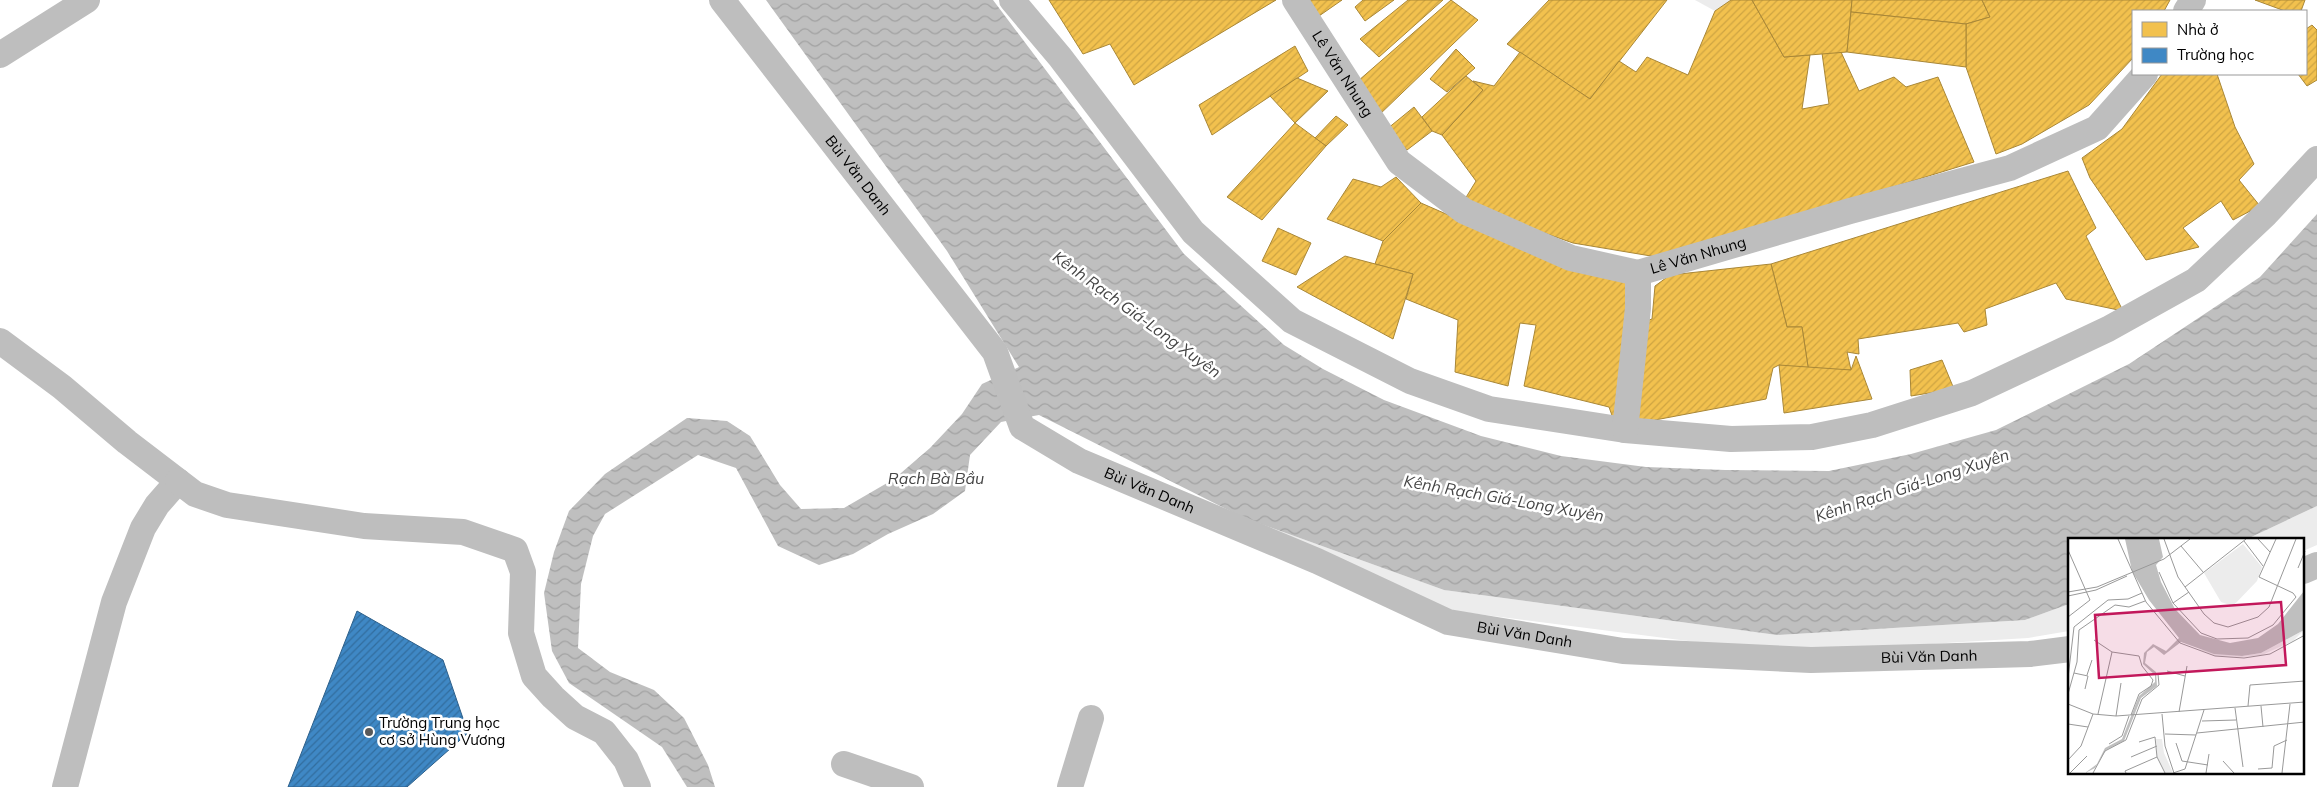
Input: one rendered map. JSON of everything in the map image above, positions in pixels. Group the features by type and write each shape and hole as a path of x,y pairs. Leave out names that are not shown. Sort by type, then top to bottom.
{"street":[{"path":"0,55 86,0"},
{"name":"Bùi Văn Danh","path":"722,0 996,352 1022,427 1079,461 1317,561 1448,622 1622,651 1811,660 2030,654 2068,649"},
{"path":"1012,0 1060,57 1193,232 1292,321 1410,381 1489,409 1625,430 1731,439 1812,437 1872,425 1972,393 2108,329 2196,280 2266,214 2317,159"},
{"name":"Lê Văn Nhung","path":"1295,0 1399,162 1464,211 1571,258 1638,273 1850,211 2010,168 2096,128 2144,75"},
{"path":"1625,430 1638,308 1638,273"},
{"path":"0,342 62,387 127,442 195,494 227,505 364,526 463,532 515,550 523,572 521,633 534,676 575,717 604,732 626,760 638,787"},
{"path":"65,787 114,602 143,528 157,505 178,481"},
{"path":"2304,571 2317,565"},
{"path":"1070,787 1091,718"},
{"path":"844,764 911,787"}],"shaded area":[{"path":"1695,0 1731,0 1715,11"},
{"path":"2317,506 2317,545 2304,551 2304,538 2249,538"},
{"path":"1244,518 1444,590 1777,635 2025,620 2068,604 2068,631 2028,638 1781,653 1447,610"}],"water":[{"path":"766,0 993,0 1184,254 1284,345 1323,369 1384,400 1481,436 1561,456 1646,467 1829,471 1911,454 1996,430 2129,364 2260,277 2317,214 2317,506 2249,538 2068,538 2068,604 2025,620 1777,635 1444,590 1244,518 1039,415 1001,422 970,455 965,491 933,514 888,534 853,554 819,565 778,546 736,468 698,455 605,514 593,536 581,584 578,648 610,672 654,690 684,718 708,765 715,787 687,787 662,747 569,683 552,651 544,593 554,552 569,511 605,474 687,418 727,421 750,436 780,485 801,509 844,508 894,479 930,448 962,414 982,384 1019,367 947,251"}],"building: Nhà ở":[{"path":"1049,0 1276,0 1134,85 1110,44 1083,54"},
{"path":"1309,0 1342,0 1319,16"},
{"path":"1363,0 1394,0 1365,21 1355,7"},
{"path":"1408,0 1443,0 1379,57 1360,39"},
{"path":"1451,0 1478,20 1377,117 1358,81"},
{"path":"1549,0 1667,0 1590,99 1507,44"},
{"path":"1731,0 1752,0 1784,57 1810,55 1802,109 1829,104 1822,53 1841,52 1859,91 1894,77 1906,87 1938,77 1974,162 1663,258 1573,243 1510,221 1465,199 1476,181 1442,135 1483,90 1473,81 1494,86 1520,52 1590,99 1619,61 1636,72 1647,57 1688,75 1715,11"},
{"path":"1752,0 1852,0 1847,52 1784,57"},
{"path":"1852,0 1982,0 1990,17 1966,24 1851,12"},
{"path":"1982,0 2170,0 2165,10 2132,10 2132,59 2089,105 2022,144 1996,154 1966,67 1966,24 1990,17"},
{"path":"2255,0 2305,0 2301,10 2282,10"},
{"path":"1851,12 1966,24 1966,67 1847,52"},
{"path":"2312,25 2317,30 2317,80 2307,86 2299,75 2307,75 2307,28"},
{"path":"1295,46 1308,71 1212,135 1199,105"},
{"path":"1456,49 1475,68 1447,92 1430,79"},
{"path":"2161,75 2217,75 2235,127 2254,164 2239,180 2260,206 2233,220 2221,201 2183,228 2199,247 2146,260 2090,178 2082,158 2122,129"},
{"path":"1466,76 1483,90 1442,135 1432,131 1422,117"},
{"path":"1297,78 1328,91 1295,123 1270,96"},
{"path":"1414,107 1432,131 1407,150 1387,129"},
{"path":"1336,116 1348,125 1326,146 1315,138"},
{"path":"1295,123 1326,146 1262,220 1227,197"},
{"path":"2068,171 2096,228 2086,236 2123,311 2066,299 2056,283 1985,309 1987,325 1964,332 1958,323 1858,339 1859,354 1847,352 1851,370 1809,373 1802,327 1787,327 1771,264"},
{"path":"1396,177 1421,203 1383,241 1327,219 1353,179 1381,187"},
{"path":"1421,203 1517,245 1631,282 1631,326 1652,319 1655,286 1670,275 1771,264 1787,327 1802,327 1809,373 1779,365 1773,368 1766,399 1655,420 1621,441 1609,407 1524,386 1536,325 1520,323 1508,386 1455,372 1458,320 1406,299 1413,274 1375,264 1383,241"},
{"path":"1278,228 1311,243 1296,275 1262,261"},
{"path":"1345,256 1413,274 1393,339 1297,287"},
{"path":"1856,356 1872,399 1784,413 1779,365 1851,370"},
{"path":"1942,360 1954,389 1911,396 1910,370"}],"building: Trường học":[{"path":"357,611 443,660 468,733 407,787 288,787"}],"place":[{"name":"Trường Trung học cơ sở Hùng Vương","path":"369,732"}],"water label":[{"name":"Kênh Rạch Giá-Long Xuyên","path":"1137,314"},
{"name":"Rạch Bà Bầu","path":"936,478"},
{"name":"Kênh Rạch Giá-Long Xuyên","path":"1912,485"},
{"name":"Kênh Rạch Giá-Long Xuyên","path":"1504,498"}]}
